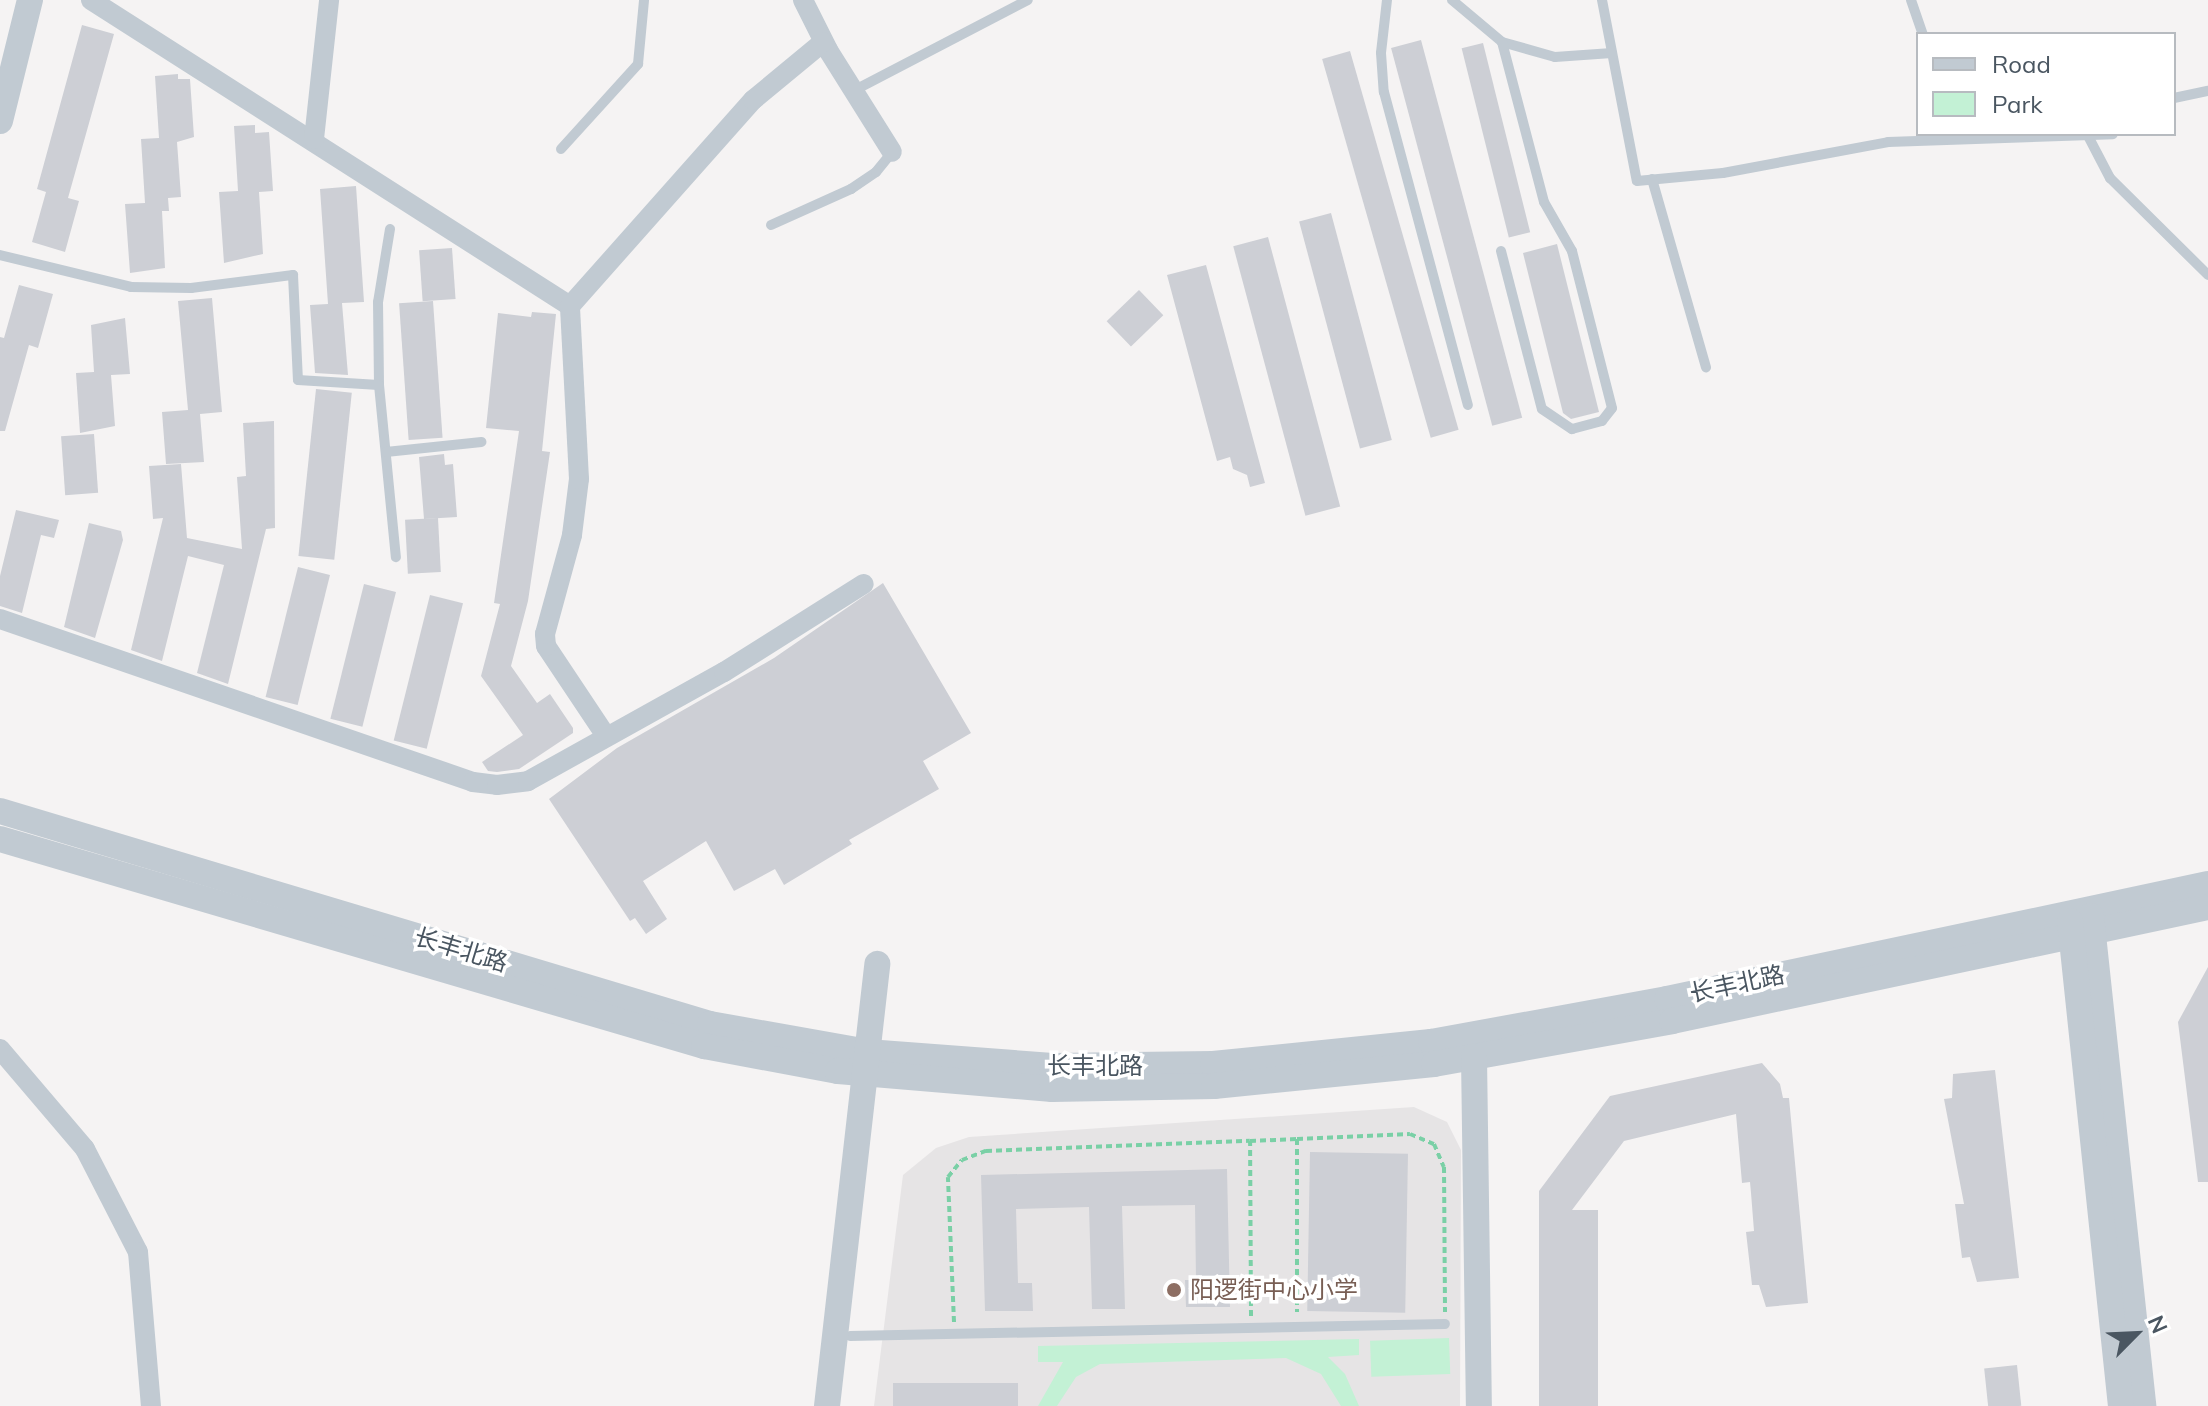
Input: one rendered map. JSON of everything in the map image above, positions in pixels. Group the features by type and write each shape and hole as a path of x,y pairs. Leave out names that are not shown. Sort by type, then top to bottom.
{"street":[{"path":"0,121 30,0"},
{"path":"91,0 314,139 570,306"},
{"path":"314,139 329,0"},
{"path":"803,0 823,42 892,152"},
{"path":"606,736 546,646 545,634 572,535 579,479 570,306 753,100 823,42"},
{"path":"0,619 473,782 528,781 724,672 864,584"},
{"name":"长丰北路","path":"0,811 710,1024 873,1064 1133,1067 1362,1051 1652,1002 2081,923 2208,907"},
{"name":"长丰北路","path":"0,839 704,1046 873,1064 1037,1088 1160,1088 1295,1081 1474,1057 2081,923 2208,884"},
{"path":"2081,923 2121,1406"},
{"path":"2081,923 2143,1406"},
{"path":"827,1406 884,965"},
{"path":"0,1049 85,1149 138,1252 151,1406"},
{"path":"1474,1057 1479,1406"},
{"path":"842,1406 873,1064"}],"lane":[{"path":"561,149 638,64 644,0"},
{"path":"853,91 1028,0"},
{"path":"1387,0 1381,53 1384,92 1468,405"},
{"path":"1452,0 1502,42 1555,57 1612,53"},
{"path":"1602,0 1637,181 1723,173 1888,142 2088,136 2110,178 2208,275"},
{"path":"1911,0 1922,32"},
{"path":"1501,251 1542,409 1572,429 1609,417 1612,408 1572,251 1544,202 1502,42"},
{"path":"2176,98 2208,91"},
{"path":"771,225 851,189 876,172 892,152"},
{"path":"1652,179 1706,367"},
{"path":"390,229 378,302 379,385 396,557"},
{"path":"0,255 131,287 191,288 293,275 298,380 379,385"},
{"path":"386,452 481,442"},
{"path":"850,1336 1445,1324"}],"path":[{"path":"954,1333 948,1177 962,1160 986,1151 1410,1134 1434,1144 1444,1167 1445,1324"},
{"path":"1297,1139 1297,1326"},
{"path":"1250,1141 1251,1327"}],"shaded area":[{"name":"阳逻街中心小学","path":"1414,1107 1447,1122 1461,1150 1460,1406 874,1406 903,1175 936,1148 969,1137"}],"green space":[{"path":"1449,1338 1450,1374 1371,1377 1370,1341"},
{"path":"1359,1339 1359,1355 1328,1357 1345,1374 1359,1406 1341,1406 1321,1374 1286,1358 1100,1364 1076,1377 1057,1406 1038,1406 1063,1362 1038,1362 1038,1346"}],"building":[{"path":"82,25 114,34 68,198 79,201 65,252 32,242 46,192 37,189"},
{"path":"1421,40 1522,418 1492,426 1391,48"},
{"path":"1483,43 1530,232 1509,238 1462,48"},
{"path":"1350,51 1459,430 1431,438 1322,59"},
{"path":"178,74 178,79 190,79 194,137 177,142 181,197 168,198 169,211 162,211 165,268 130,273 125,204 145,203 141,139 159,138 155,76"},
{"path":"255,125 255,133 269,132 273,191 259,192 263,254 224,263 219,192 238,191 234,126"},
{"path":"356,186 364,302 342,303 348,375 315,373 310,305 328,304 320,189"},
{"path":"1331,213 1392,440 1360,449 1299,222"},
{"path":"1268,237 1340,506 1305,516 1233,246"},
{"path":"1557,244 1599,412 1571,419 1563,413 1523,253"},
{"path":"452,248 456,299 423,301 419,250"},
{"path":"1206,265 1265,483 1250,487 1247,475 1233,469 1230,457 1217,461 1167,275"},
{"path":"19,285 53,294 38,348 29,345 5,431 0,431 0,337 4,338"},
{"path":"1139,290 1163,315 1131,346 1107,321"},
{"path":"212,298 222,412 200,414 204,462 166,464 162,412 188,410 178,301"},
{"path":"433,301 443,438 409,440 399,303"},
{"path":"532,312 556,314 542,451 550,452 528,601 511,666 537,703 550,694 573,728 573,733 519,769 497,772 488,771 482,762 523,735 481,676 500,604 494,603 519,431 486,428 498,313 531,317"},
{"path":"125,318 130,374 111,375 115,426 80,433 76,373 94,372 91,325"},
{"path":"316,389 352,393 334,560 298,556"},
{"path":"274,421 275,528 266,529 228,684 197,673 224,565 188,556 162,661 131,650 163,518 153,519 149,466 181,464 187,538 242,549 237,477 246,476 243,423"},
{"path":"94,434 98,493 65,495 61,436"},
{"path":"444,454 445,465 453,464 457,517 424,519 419,457"},
{"path":"16,510 59,520 54,538 41,535 22,613 0,606 0,576"},
{"path":"438,518 441,572 408,574 405,520"},
{"path":"89,523 121,531 123,540 95,638 64,627"},
{"path":"298,567 330,575 298,705 266,697"},
{"path":"883,583 971,733 923,761 939,789 849,840 852,844 784,885 775,869 734,891 706,841 643,881 667,919 646,934 635,918 630,921 549,799 617,748 774,658"},
{"path":"364,584 396,592 362,727 330,719"},
{"path":"430,595 463,603 427,749 394,741"},
{"path":"2208,967 2208,1182 2198,1182 2178,1022"},
{"path":"1762,1063 1780,1084 1783,1098 1789,1098 1808,1303 1766,1307 1759,1285 1752,1285 1746,1232 1754,1231 1750,1182 1742,1183 1736,1114 1624,1141 1572,1210 1598,1210 1598,1406 1539,1406 1539,1191 1610,1096"},
{"path":"1995,1070 2019,1278 1977,1282 1970,1257 1962,1258 1955,1204 1964,1204 1944,1099 1952,1098 1953,1074"},
{"path":"1310,1152 1408,1154 1405,1313 1307,1311"},
{"path":"1227,1169 1230,1307 1186,1307 1185,1280 1196,1280 1195,1205 1122,1206 1125,1309 1092,1309 1089,1207 1016,1209 1018,1283 1032,1283 1033,1311 985,1311 981,1175"},
{"path":"2017,1365 2021,1406 1988,1406 1984,1368"},
{"path":"893,1383 1018,1383 1018,1406 893,1406"}],"place":[{"name":"阳逻街中心小学","path":"1174,1290"}]}
